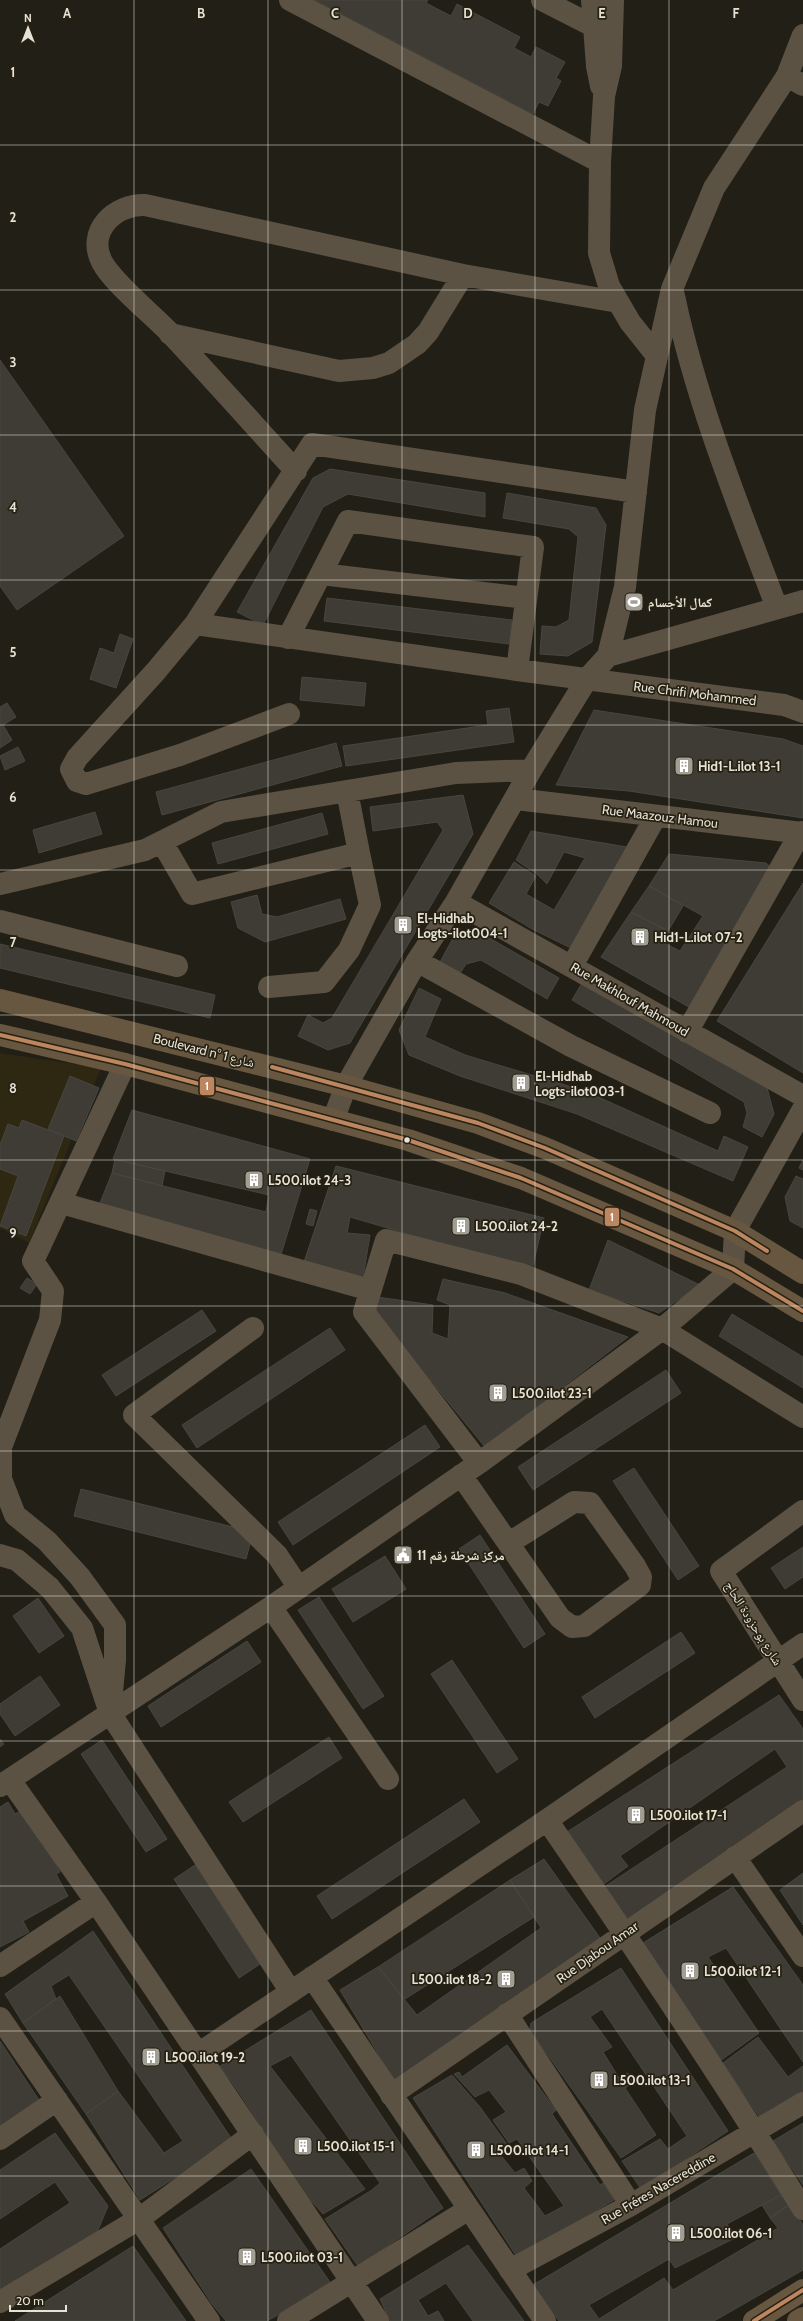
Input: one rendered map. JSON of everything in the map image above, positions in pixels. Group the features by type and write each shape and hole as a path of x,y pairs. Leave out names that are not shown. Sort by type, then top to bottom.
{"main road":[{"name":"Boulevard n° شارع 1","path":"0,1000 346,1086 478,1123 545,1148 735,1232 803,1273"},
{"path":"0,1035 126,1064 426,1145 521,1178 732,1269 803,1311"},
{"path":"754,2321 803,2290"},
{"path":"798,2321 803,2318"}],"street":[{"path":"290,0 600,162"},
{"path":"542,0 593,26"},
{"path":"592,0 597,66 604,96"},
{"path":"613,0 611,66 604,96 600,162 600,253 603,271 618,302 630,322 657,356"},
{"path":"333,1120 346,1086 417,961 456,902 516,799 531,770 587,679 608,656 625,587 645,410 672,289 714,188 795,80 803,35"},
{"path":"296,471 170,334 107,271 101,262 98,246 100,230 114,213 123,207 145,205 463,275 618,302"},
{"path":"170,334 339,371 373,368 394,360 417,344 428,332 463,275"},
{"path":"672,289 684,345 708,427 777,608"},
{"path":"289,714 180,755 86,784 77,781 72,769 77,758 146,683 195,624 296,471 312,444 636,492"},
{"path":"288,638 348,521 533,547 517,670"},
{"path":"321,574 526,598"},
{"path":"608,656 803,601"},
{"name":"Rue Chrifi Mohammed","path":"195,624 517,670 784,705 803,712"},
{"path":"0,884 145,850 221,812 456,773 531,770"},
{"path":"269,987 324,982 349,950 370,905 347,791"},
{"name":"Rue Maazouz Hamou","path":"516,799 802,832"},
{"path":"572,966 656,816"},
{"path":"687,1032 802,832"},
{"path":"162,842 192,894 359,853"},
{"name":"Rue Makhlouf Mahmoud","path":"456,902 803,1096"},
{"path":"0,921 177,966"},
{"path":"417,961 571,1046 710,1113"},
{"path":"110,1713 115,1660 115,1625 80,1577 47,1542 15,1515 1,1480 1,1447 50,1320 52,1291 33,1261 126,1064"},
{"path":"378,2321 96,1902 5,1783 299,1588 479,1463 662,1329 732,1269 735,1232 803,1109"},
{"path":"61,1203 370,1290"},
{"path":"479,1463 364,1312 386,1240 521,1274 662,1329 803,1417"},
{"path":"253,1328 134,1415 277,1555 299,1588"},
{"path":"461,1475 560,1618 572,1626 584,1626 640,1585 641,1577 635,1566 590,1502 574,1502 509,1543"},
{"name":"شارع بوحزودة الحاج","path":"803,1511 721,1571 803,1700"},
{"path":"0,1555 17,1560 50,1588 82,1628 110,1713 291,1992"},
{"path":"271,1607 388,1779"},
{"path":"198,2054 547,1820 803,1644"},
{"name":"Rue Djabou Amar","path":"391,2095 624,1932 803,1811"},
{"path":"547,1820 624,1932 755,2131 803,2209"},
{"path":"735,1857 803,1956"},
{"path":"0,1966 96,1902"},
{"path":"312,1977 545,2321"},
{"path":"507,2014 631,2205"},
{"path":"0,2018 209,2321"},
{"path":"0,2139 57,2100"},
{"name":"Rue Fréres Nacereddine","path":"510,2270 631,2205 803,2102"},
{"path":"0,2302 139,2218 252,2134"},
{"path":"288,2321 469,2209"}],"shaded area":[{"path":"0,1053 101,1068 29,1243 0,1228"}],"building":[{"path":"315,0 428,0 426,3 451,16 457,4 520,37 514,48 531,57 536,47 565,62 556,78 561,81 548,106 539,102 533,114"},
{"path":"0,360 124,536 17,610 0,586"},
{"path":"330,469 485,493 485,517 348,494 323,507 263,625 237,612 313,478"},
{"path":"507,493 596,508 606,525 592,642 568,656 540,654 542,626 556,627 569,620 578,537 569,529 503,518"},
{"path":"327,598 512,620 509,644 324,621"},
{"path":"120,634 133,639 116,688 90,679 100,648 114,653"},
{"path":"302,677 366,683 364,706 300,700"},
{"path":"7,703 16,717 3,725 12,740 0,748 0,707"},
{"path":"509,708 514,742 346,766 343,746 488,725 486,711"},
{"name":"Hid1-L.ilot 13-1","path":"594,710 783,739 803,746 803,818 629,791 556,785"},
{"path":"336,743 342,766 162,815 156,792"},
{"path":"18,747 25,761 5,770 0,756"},
{"name":"El-Hidhab Logts-ilot004-1","path":"463,795 473,834 350,1043 328,1050 298,1036 308,1015 323,1023 332,1018 443,830 437,822 373,831 370,807"},
{"path":"95,812 102,834 39,853 33,830"},
{"path":"322,813 328,834 218,864 212,843"},
{"path":"531,831 633,848 573,949 532,929 489,903 514,862 536,876 526,894 554,910 585,858 564,852 547,884 538,875 516,860"},
{"name":"Hid1-L.ilot 07-2","path":"669,854 766,863 774,870 694,1010 601,957 631,912 668,931 662,942 680,951 703,916 649,886"},
{"path":"803,883 803,1073 717,1021"},
{"path":"649,886 683,906 668,931 631,912"},
{"path":"257,895 262,914 277,917 340,899 346,919 265,942 238,928 231,902"},
{"path":"479,932 559,978 547,999 481,960 466,964 459,975 440,962 453,938"},
{"path":"0,944 215,995 210,1018 0,968"},
{"path":"585,978 766,1084 774,1114 762,1137 743,1127 747,1113 744,1102 572,1000"},
{"name":"El-Hidhab Logts-ilot003-1","path":"419,988 441,999 425,1037 465,1055 585,1091 718,1151 724,1136 748,1147 733,1181 577,1114 460,1076 409,1055 399,1030"},
{"path":"70,1076 99,1088 76,1141 48,1129"},
{"name":"L500.ilot 24-3","path":"132,1110 310,1159 280,1258 98,1208 112,1173 266,1212 269,1195 113,1159"},
{"path":"22,1120 64,1136 26,1236 0,1226 18,1176 0,1169 0,1145 8,1124 19,1128"},
{"path":"115,1159 165,1171 162,1186 112,1173"},
{"path":"803,1160 803,1170 799,1168"},
{"name":"L500.ilot 24-2","path":"336,1166 544,1218 532,1270 350,1217 347,1233 370,1235 363,1278 304,1262"},
{"path":"796,1176 803,1179 803,1228 790,1221 785,1197"},
{"path":"310,1209 317,1211 313,1226 306,1224"},
{"path":"608,1240 700,1285 659,1313 589,1290"},
{"path":"27,1278 37,1284 30,1294 20,1288"},
{"name":"L500.ilot 23-1","path":"443,1279 505,1293 628,1337 485,1447 376,1314 377,1297 433,1305 432,1333 448,1339 450,1305 437,1300"},
{"path":"202,1310 216,1331 116,1396 102,1375"},
{"path":"732,1314 803,1357 803,1388 719,1336"},
{"path":"330,1328 345,1350 197,1448 182,1425"},
{"path":"666,1370 681,1393 533,1490 518,1467"},
{"path":"425,1425 440,1447 293,1545 278,1522"},
{"path":"634,1468 699,1566 678,1580 613,1481"},
{"path":"81,1489 253,1532 246,1559 74,1516"},
{"path":"480,1535 545,1634 524,1648 459,1549"},
{"path":"803,1547 803,1577 785,1589 771,1568"},
{"path":"385,1556 406,1589 353,1622 332,1589"},
{"path":"319,1597 384,1696 363,1709 298,1610"},
{"path":"38,1598 64,1636 39,1653 13,1616"},
{"path":"681,1632 695,1653 595,1718 582,1697"},
{"path":"247,1641 261,1662 161,1727 148,1706"},
{"path":"452,1660 518,1759 497,1773 431,1674"},
{"path":"40,1676 60,1705 15,1736 0,1714 0,1704"},
{"name":"L500.ilot 17-1","path":"779,1695 803,1729 803,1799 627,1923 604,1887 787,1767 775,1749 620,1856 628,1866 604,1884 567,1832"},
{"path":"329,1737 342,1758 243,1822 229,1802"},
{"path":"0,1739 4,1744 0,1747"},
{"path":"102,1740 167,1839 146,1852 81,1754"},
{"path":"464,1799 480,1822 332,1919 317,1896"},
{"path":"8,1802 15,1814 24,1809 60,1872 56,1874 68,1896 23,1921 29,1932 0,1947 0,1807"},
{"name":"L500.ilot 18-2","path":"544,1859 600,1938 395,2082 340,1990 378,1967 417,2015 541,1928 510,1880"},
{"path":"195,1865 260,1964 239,1978 174,1879"},
{"path":"803,1873 803,1925 780,1890"},
{"path":"510,1880 534,1917 405,1999 378,1967"},
{"name":"L500.ilot 12-1","path":"733,1887 803,1985 803,2062 726,1948 708,1957 759,2033 720,2061 643,1943"},
{"name":"L500.ilot 19-2","path":"93,1931 233,2141 140,2200 86,2114 118,2091 164,2153 183,2141 69,1975 51,1986 56,1999 23,2023 5,1994"},
{"name":"L500.ilot 13-1","path":"621,1968 728,2131 641,2189 622,2161 660,2139 668,2149 687,2136 602,2009 590,2017 612,2047 603,2052 619,2078 628,2073 633,2082 625,2088 656,2135 621,2158 530,2030 531,2023"},
{"path":"60,1996 118,2091 86,2114 23,2023"},
{"name":"L500.ilot 15-1","path":"311,2010 443,2208 358,2266 325,2219 372,2190 380,2183 291,2055 270,2066 365,2189 323,2214 304,2193 240,2094 220,2066"},
{"path":"758,2037 788,2077 803,2066 803,2092 762,2121 723,2063"},
{"path":"0,2041 39,2100 0,2127"},
{"name":"L500.ilot 14-1","path":"507,2045 556,2110 552,2114 600,2185 603,2183 614,2200 517,2257 413,2098 452,2075 480,2107 509,2147 499,2153 515,2173 524,2168 532,2181 524,2188 545,2216 564,2206 517,2139 509,2143 493,2120 506,2112 489,2090 475,2097 454,2074 459,2072 462,2077"},
{"path":"803,2123 803,2185 773,2141"},
{"path":"55,2133 108,2206 96,2235 0,2293 0,2249 70,2203 55,2182 0,2219 0,2170"},
{"name":"L500.ilot 06-1","path":"754,2153 781,2195 727,2224 735,2238 675,2268 669,2259 589,2305 599,2319 664,2278 673,2290 778,2228 770,2218 790,2204 803,2225 803,2270 714,2321 559,2321 533,2285"},
{"name":"L500.ilot 03-1","path":"251,2169 332,2285 267,2321 226,2321 212,2304 163,2228"},
{"path":"781,2195 790,2204 770,2218 762,2205"},
{"path":"468,2245 524,2321 473,2321 446,2283 418,2300 428,2316 438,2311 444,2321 390,2321 380,2299"},
{"path":"133,2246 186,2321 15,2321"}],"transit line":[{"name":"1","path":"0,1035 125,1064 408,1140 521,1178 733,1269 803,1311"},
{"name":"1","path":"272,1067 478,1123 545,1148 735,1231 767,1251"},
{"name":"1","path":"754,2321 803,2290"}],"place":[{"name":"كمال الأجسام","path":"634,602"},
{"name":"Hid1-L.ilot 13-1","path":"684,766"},
{"name":"El-Hidhab Logts-ilot004-1","path":"403,925"},
{"name":"Hid1-L.ilot 07-2","path":"640,937"},
{"name":"El-Hidhab Logts-ilot003-1","path":"521,1083"},
{"name":"L500.ilot 24-3","path":"254,1180"},
{"name":"L500.ilot 24-2","path":"461,1226"},
{"name":"L500.ilot 23-1","path":"498,1393"},
{"name":"مركز شرطة رقم 11","path":"403,1555"},
{"name":"L500.ilot 17-1","path":"636,1815"},
{"name":"L500.ilot 12-1","path":"690,1971"},
{"name":"L500.ilot 18-2","path":"506,1979"},
{"name":"L500.ilot 19-2","path":"151,2057"},
{"name":"L500.ilot 13-1","path":"599,2080"},
{"name":"L500.ilot 15-1","path":"303,2146"},
{"name":"L500.ilot 14-1","path":"476,2150"},
{"name":"L500.ilot 06-1","path":"676,2233"},
{"name":"L500.ilot 03-1","path":"247,2257"}]}
